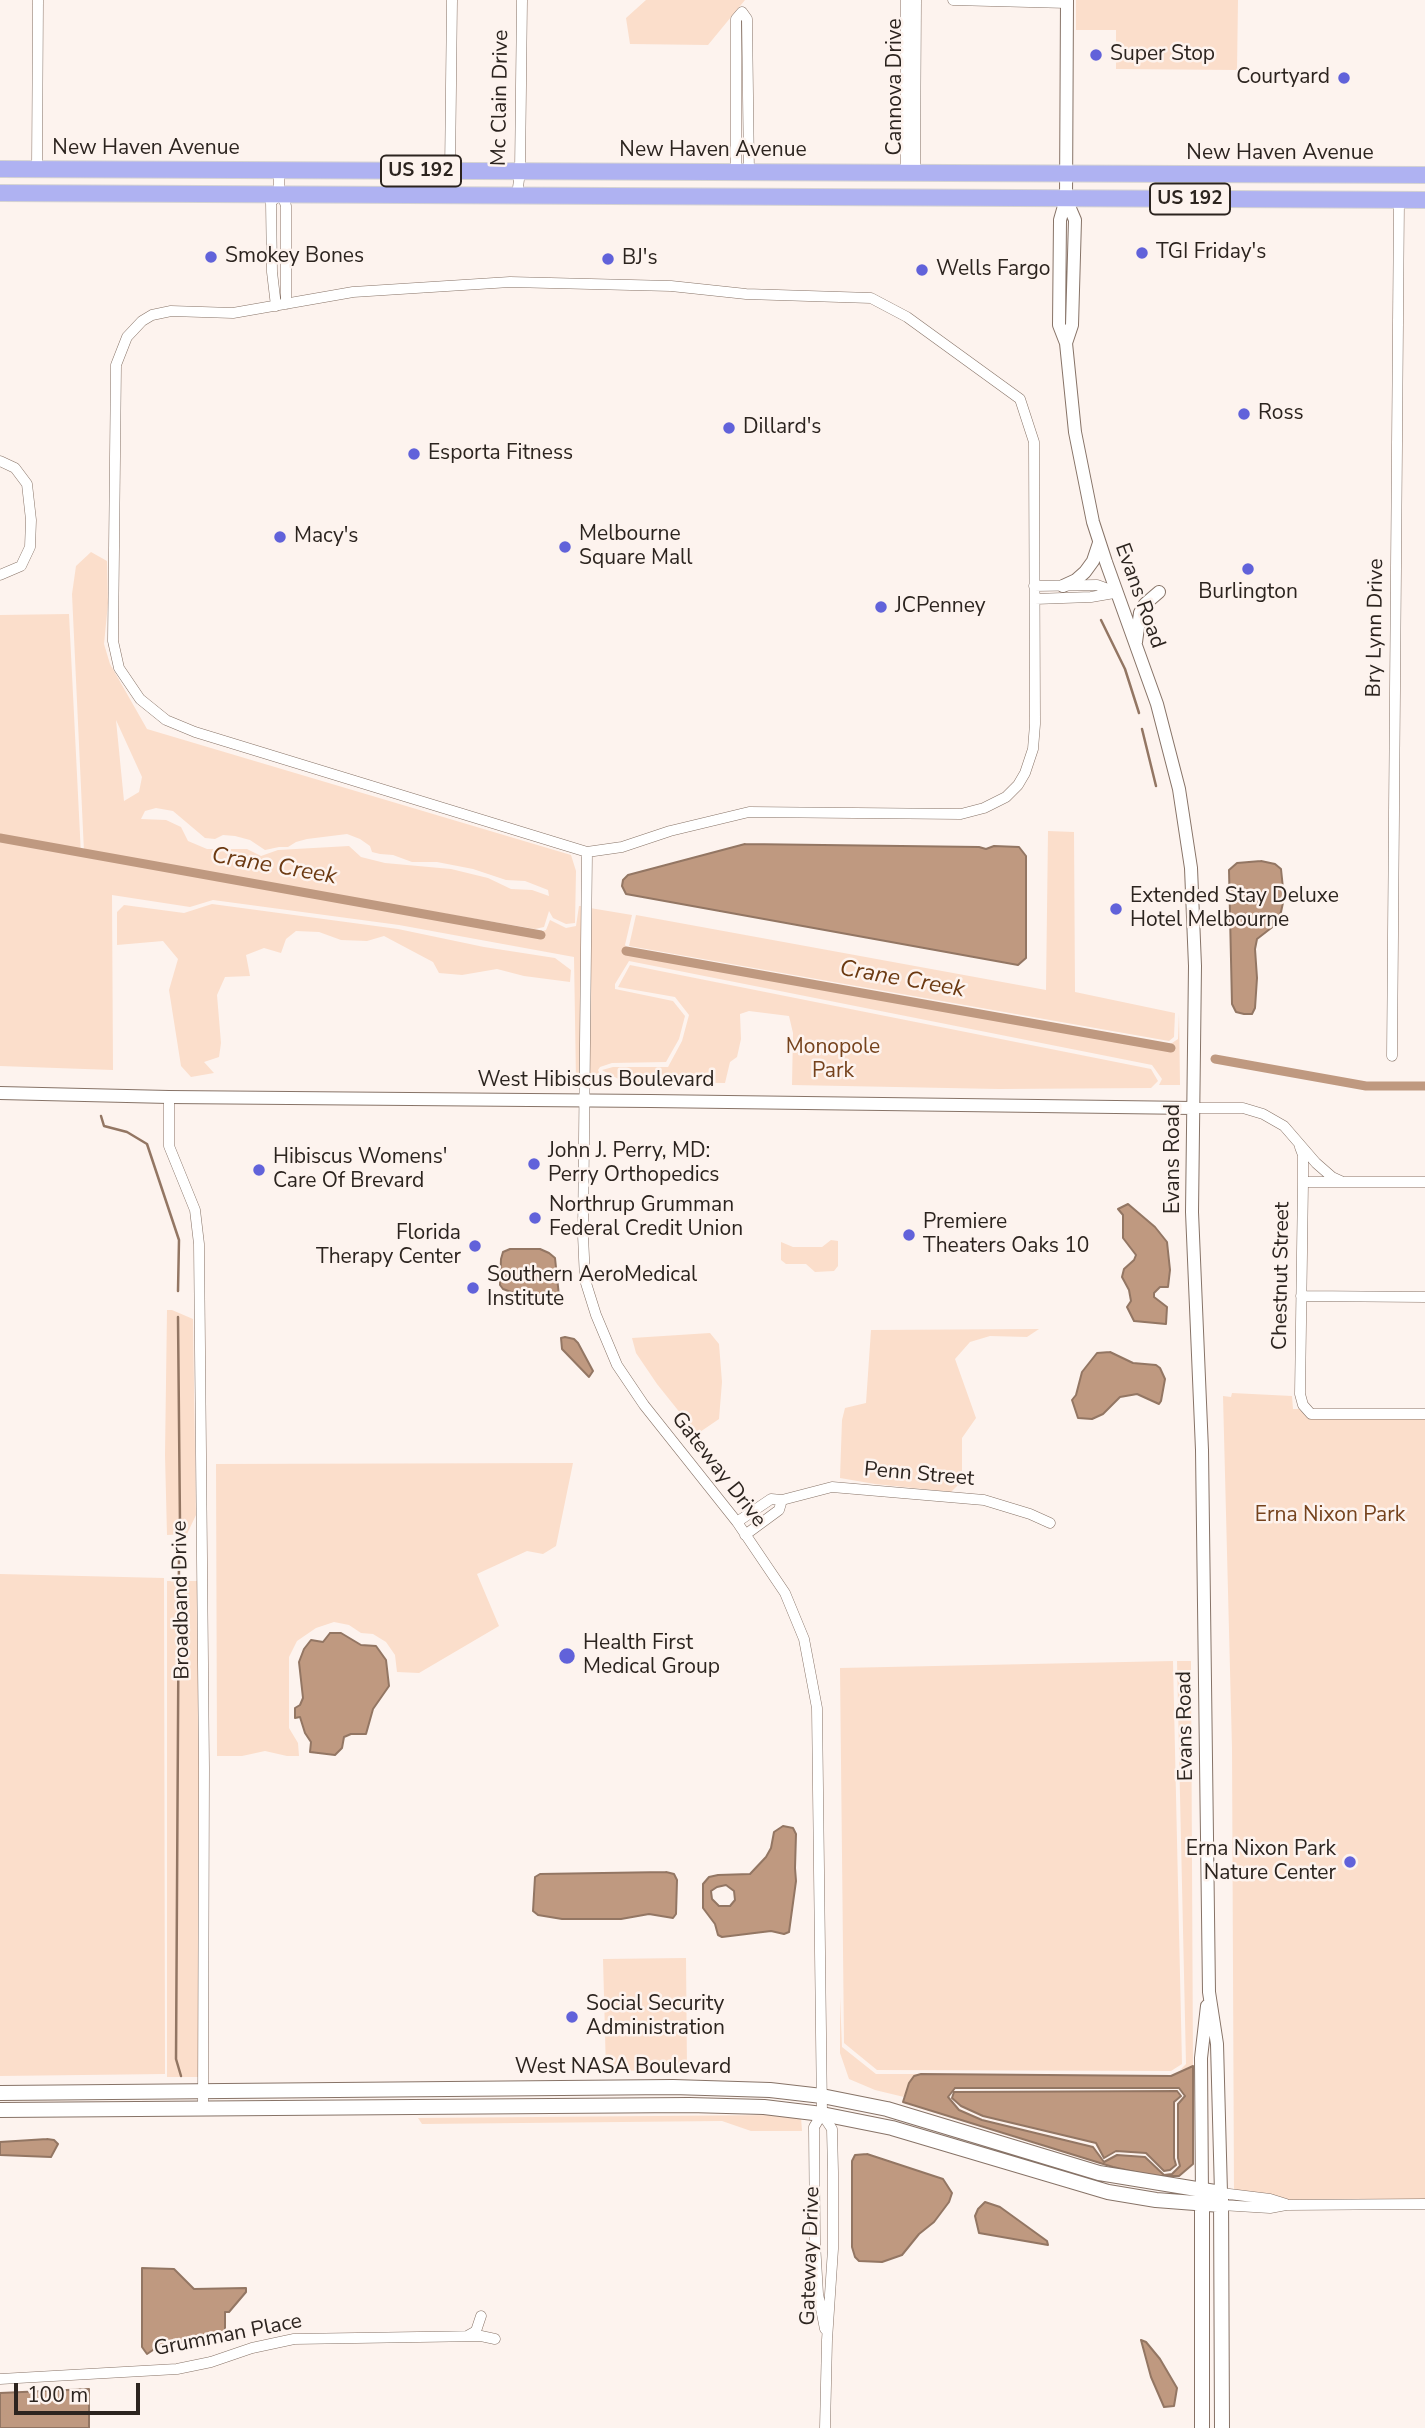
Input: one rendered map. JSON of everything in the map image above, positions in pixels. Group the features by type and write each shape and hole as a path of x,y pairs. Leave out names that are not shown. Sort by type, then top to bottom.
{"main road":[{"name":"New Haven Avenue","path":"0,169 1425,176"},
{"path":"715,197 728,191 743,172"},
{"path":"737,197 753,182 779,172"},
{"path":"883,198 905,188 913,181 911,173"},
{"path":"1373,200 1391,189 1402,175"},
{"path":"1399,200 1407,186 1425,176"},
{"name":"US 192","path":"0,193 1425,200"},
{"name":"West NASA Boulevard","path":"0,2093 715,2087 822,2096 910,2114 1099,2173 1202,2197"},
{"path":"436,2090 436,2106"},
{"path":"78,2092 89,2099 97,2109"},
{"name":"West NASA Boulevard","path":"0,2110 436,2106 764,2107 822,2114 914,2134 1108,2192 1221,2199"},
{"path":"1202,2197 1202,2428"},
{"path":"1221,2199 1222,2428"}],"street":[{"path":"37,169 38,0"},
{"path":"450,171 452,0"},
{"name":"Mc Clain Drive","path":"517,196 520,171 522,0"},
{"name":"Cannova Drive","path":"906,0 911,173"},
{"name":"Cannova Drive","path":"911,173 916,0"},
{"path":"953,0 1067,1"},
{"name":"Evans Road","path":"1067,1 1066,199 1060,220 1059,325 1066,343 1076,439 1099,542 1155,697 1166,737 1188,840 1195,945 1192,1212 1202,1450 1209,1992 1201,2058 1202,2197"},
{"path":"741,12 747,19 743,172 736,19 741,12"},
{"path":"279,170 279,195 285,206 281,305"},
{"name":"Bry Lynn Drive","path":"1392,1056 1399,200"},
{"path":"510,282 671,286 737,293 871,298 907,317 1020,399 1034,442 1034,586 1033,749 1025,774 1006,797 984,808 961,814 750,812 659,834 622,847 587,852 195,732 166,720 140,699 119,668 113,641 116,365 127,337 142,321 152,315 166,312 233,313 359,292 510,282"},
{"path":"0,461 15,468 27,484 31,520 30,547 21,566 0,575"},
{"path":"1063,586 1085,572 1093,561 1099,542"},
{"path":"1034,586 1097,585 1116,593"},
{"path":"1136,645 1140,612 1159,592"},
{"path":"1035,599 1091,597 1116,593"},
{"name":"Gateway Drive","path":"587,852 583,1237 586,1280 596,1315 617,1365 644,1405 737,1522 785,1593 804,1639 817,1707 822,2114 814,2127 815,2243 818,2294 827,2340"},
{"name":"West Hibiscus Boulevard","path":"0,1093 1193,1108"},
{"name":"Broadband Drive","path":"169,1097 169,1146 195,1210 199,1244 204,2108"},
{"path":"1193,1108 1243,1108 1263,1114 1284,1126 1300,1147 1332,1177 1343,1182"},
{"name":"Chestnut Street","path":"1300,1147 1303,1155 1300,1394 1303,1405 1311,1414 1425,1415"},
{"path":"1303,1182 1425,1182"},
{"path":"1301,1296 1425,1297"},
{"name":"Penn Street","path":"737,1522 771,1499 782,1500 832,1488 984,1500 1050,1523"},
{"path":"746,1535 779,1510 782,1500"},
{"name":"Evans Road","path":"1209,1992 1217,2044 1221,2199"},
{"name":"Gateway Drive","path":"822,2114 832,2129 833,2172 833,2249 827,2340"},
{"path":"1221,2199 1270,2208 1286,2204 1425,2204"},
{"path":"463,2338 476,2331 481,2316"},
{"name":"Grumman Place","path":"0,2379 177,2369 294,2339 481,2336 495,2339"},
{"path":"825,2428 827,2340"}],"green space":[{"path":"646,0 745,0 708,45 630,44 626,18"},
{"path":"1076,0 1238,0 1237,70 1116,69 1116,30 1076,30"},
{"path":"91,552 107,561 108,603 104,644 110,664 147,729 571,855 576,871 575,923 566,924 553,918 549,911 544,927 535,929 84,852 72,594 76,566","holes":["116,720 142,777 139,792 124,801","156,808 173,811 205,838 235,836 250,840 265,850 288,847 307,839 347,834 370,846 372,852 393,855 412,862 437,862 473,869 506,880 525,881 548,890 549,896 532,890 511,889 488,878 451,869 385,863 361,857 349,846 278,850 261,856 247,849 207,849 188,841 181,827 166,820 141,819 145,811"]},
{"path":"69,614 81,855 535,933 546,930 550,920 566,928 576,926 579,906 582,906 581,1080 576,1080 574,957 399,925 213,900 190,907 112,895 113,1070 0,1066 0,615"},
{"path":"1048,831 1074,832 1075,992 1175,1013 1174,1037 1169,1041 629,946 636,915 1046,990"},
{"path":"212,904 398,929 555,958 571,970 570,982 524,976 497,969 462,975 439,973 433,962 384,936 367,941 341,940 319,932 296,931 286,939 281,953 264,948 246,955 250,976 225,977 217,995 221,1043 219,1057 204,1062 214,1073 191,1077 181,1066 169,990 178,959 163,941 117,945 117,912 124,905 184,913"},
{"path":"590,908 632,915 625,945 629,950 1169,1045 1178,1039 1179,1013 1180,1085 1159,1085 1162,1079 1152,1065 629,961 615,984 615,989 673,1001 685,1016 679,1039 666,1062 612,1063 598,1070 612,1080 589,1080"},
{"name":"Monopole Park","path":"630,965 1151,1069 1158,1081 1151,1088 999,1089 792,1085 793,1033 789,1016 749,1011 740,1014 741,1039 737,1057 730,1062 725,1083 624,1082 602,1070 613,1067 668,1067 682,1041 689,1015 675,997 618,987"},
{"path":"831,1240 838,1241 838,1266 834,1271 815,1272 806,1264 786,1264 781,1260 781,1242 793,1247 822,1247"},
{"path":"167,1310 193,1319 196,1515 187,1534 167,1535 165,1455"},
{"path":"1039,1329 1027,1337 990,1336 970,1342 955,1359 976,1418 962,1438 962,1481 951,1492 840,1478 842,1420 845,1408 866,1403 871,1330"},
{"path":"710,1333 719,1344 722,1382 719,1419 697,1434 636,1353 632,1338"},
{"name":"Erna Nixon Park","path":"1232,1393 1292,1396 1293,1409 1299,1409 1311,1419 1425,1419 1425,2199 1290,2200 1234,2191 1232,1748 1223,1396 1231,1397"},
{"path":"573,1463 556,1546 543,1554 527,1551 477,1574 499,1626 419,1673 397,1672 395,1655 386,1642 373,1634 361,1633 349,1625 334,1622 316,1628 297,1641 289,1657 289,1728 298,1743 299,1756 265,1751 242,1756 217,1756 216,1464"},
{"path":"0,1574 164,1578 165,2074 0,2076"},
{"path":"167,1581 197,1581 200,1768 199,2077 167,2077"},
{"path":"1173,1661 1182,2064 1171,2071 877,2070 844,2043 840,1668"},
{"path":"1177,1661 1191,1661 1193,2066 1180,2070 1186,2064"},
{"path":"686,1958 687,2070 606,2071 603,1959"},
{"path":"840,1997 842,2047 876,2074 921,2074 914,2076 904,2097 875,2090 849,2079 840,2053"},
{"path":"801,2117 802,2131 751,2131 722,2121 422,2124 418,2118"}],"shaded area":[{"path":"745,844 986,849 994,846 1019,847 1026,856 1026,958 1018,965 626,894 622,886 628,875"},
{"path":"1261,861 1275,864 1281,869 1284,898 1275,925 1257,939 1255,1008 1252,1014 1244,1014 1236,1012 1232,1004 1229,870 1237,863"},
{"path":"1128,1204 1155,1227 1167,1242 1170,1270 1168,1287 1160,1287 1154,1293 1154,1297 1167,1307 1166,1324 1134,1321 1127,1307 1131,1301 1122,1277 1124,1269 1136,1255 1123,1238 1123,1215 1118,1209"},
{"path":"510,1249 540,1249 555,1258 559,1296 554,1300 535,1301 503,1289 500,1285 501,1259 503,1252"},
{"path":"561,1338 578,1343 593,1371 589,1377 562,1349"},
{"path":"1110,1352 1133,1363 1156,1365 1160,1368 1165,1379 1161,1401 1159,1404 1137,1394 1120,1397 1103,1414 1092,1419 1078,1418 1072,1400 1082,1372 1097,1353"},
{"path":"330,1633 341,1633 361,1645 376,1646 386,1660 389,1686 373,1709 366,1734 344,1737 342,1748 335,1755 310,1752 311,1742 300,1717 295,1718 295,1708 303,1698 299,1662 304,1649 311,1640 323,1642"},
{"path":"783,1826 793,1828 796,1834 796,1881 789,1932 784,1934 771,1931 722,1937 718,1935 715,1924 703,1908 703,1884 709,1877 718,1875 750,1874 766,1857 774,1832","holes":["726,1885 734,1891 735,1900 730,1906 719,1906 712,1899 711,1891 717,1887"]},
{"path":"540,1874 674,1874 677,1880 676,1914 673,1918 649,1914 621,1919 562,1919 538,1915 533,1911 535,1877"},
{"path":"1193,2066 1193,2164 1179,2176 1152,2176 1113,2167 903,2102 909,2083 914,2076 921,2074 1171,2076","holes":["955,2088 1179,2088 1185,2096 1178,2104 1180,2166 1172,2174 1164,2175 1145,2157 1117,2155 1104,2162 1093,2147 982,2120 959,2110 948,2097"]},
{"path":"1177,2091 1181,2096 1174,2102 1176,2165 1164,2171 1146,2153 1116,2151 1104,2158 1096,2143 983,2116 961,2106 952,2098 954,2092"},
{"path":"47,2139 58,2144 51,2157 0,2155 0,2142"},
{"path":"867,2154 943,2179 952,2193 949,2202 934,2222 919,2234 902,2255 882,2262 859,2261 852,2247 852,2161 855,2155"},
{"path":"985,2202 1000,2207 1047,2241 1048,2245 979,2233 975,2216"},
{"path":"142,2268 174,2269 194,2289 246,2288 246,2292 229,2312 225,2312 225,2335 159,2346 147,2354 142,2347"},
{"path":"1141,2340 1146,2342 1160,2359 1177,2388 1174,2406 1164,2407 1151,2377"},
{"path":"89,2389 89,2428 0,2428 0,2393"}],"waterway":[{"path":"1101,620 1125,669 1139,713"},
{"path":"1142,729 1156,786"},
{"name":"Crane Creek","path":"0,838 541,935"},
{"name":"Crane Creek","path":"626,951 1171,1048"},
{"name":"Crane Creek","path":"1215,1059 1366,1086 1425,1086"},
{"path":"101,1116 104,1126 127,1132 147,1144 179,1240 178,1291"},
{"path":"178,1317 180,1525"},
{"path":"179,1556 176,2059 181,2076"}],"place":[{"name":"Super Stop","path":"1096,55"},
{"name":"Courtyard","path":"1344,78"},
{"name":"TGI Friday's","path":"1142,253"},
{"name":"Smokey Bones","path":"211,257"},
{"name":"BJ's","path":"608,259"},
{"name":"Wells Fargo","path":"922,270"},
{"name":"Ross","path":"1244,414"},
{"name":"Dillard's","path":"729,428"},
{"name":"Esporta Fitness","path":"414,454"},
{"name":"Macy's","path":"280,537"},
{"name":"Melbourne Square Mall","path":"565,547"},
{"name":"Burlington","path":"1248,569"},
{"name":"JCPenney","path":"881,607"},
{"name":"Extended Stay Deluxe Hotel Melbourne","path":"1116,909"},
{"name":"John J. Perry, MD: Perry Orthopedics","path":"534,1164"},
{"name":"Hibiscus Womens' Care Of Brevard","path":"259,1170"},
{"name":"Northrup Grumman Federal Credit Union","path":"535,1218"},
{"name":"Premiere Theaters Oaks 10","path":"909,1235"},
{"name":"Florida Therapy Center","path":"475,1246"},
{"name":"Southern AeroMedical Institute","path":"473,1288"},
{"name":"Health First Medical Group","path":"567,1656"},
{"name":"Erna Nixon Park Nature Center","path":"1350,1862"},
{"name":"Social Security Administration","path":"572,2017"}]}
